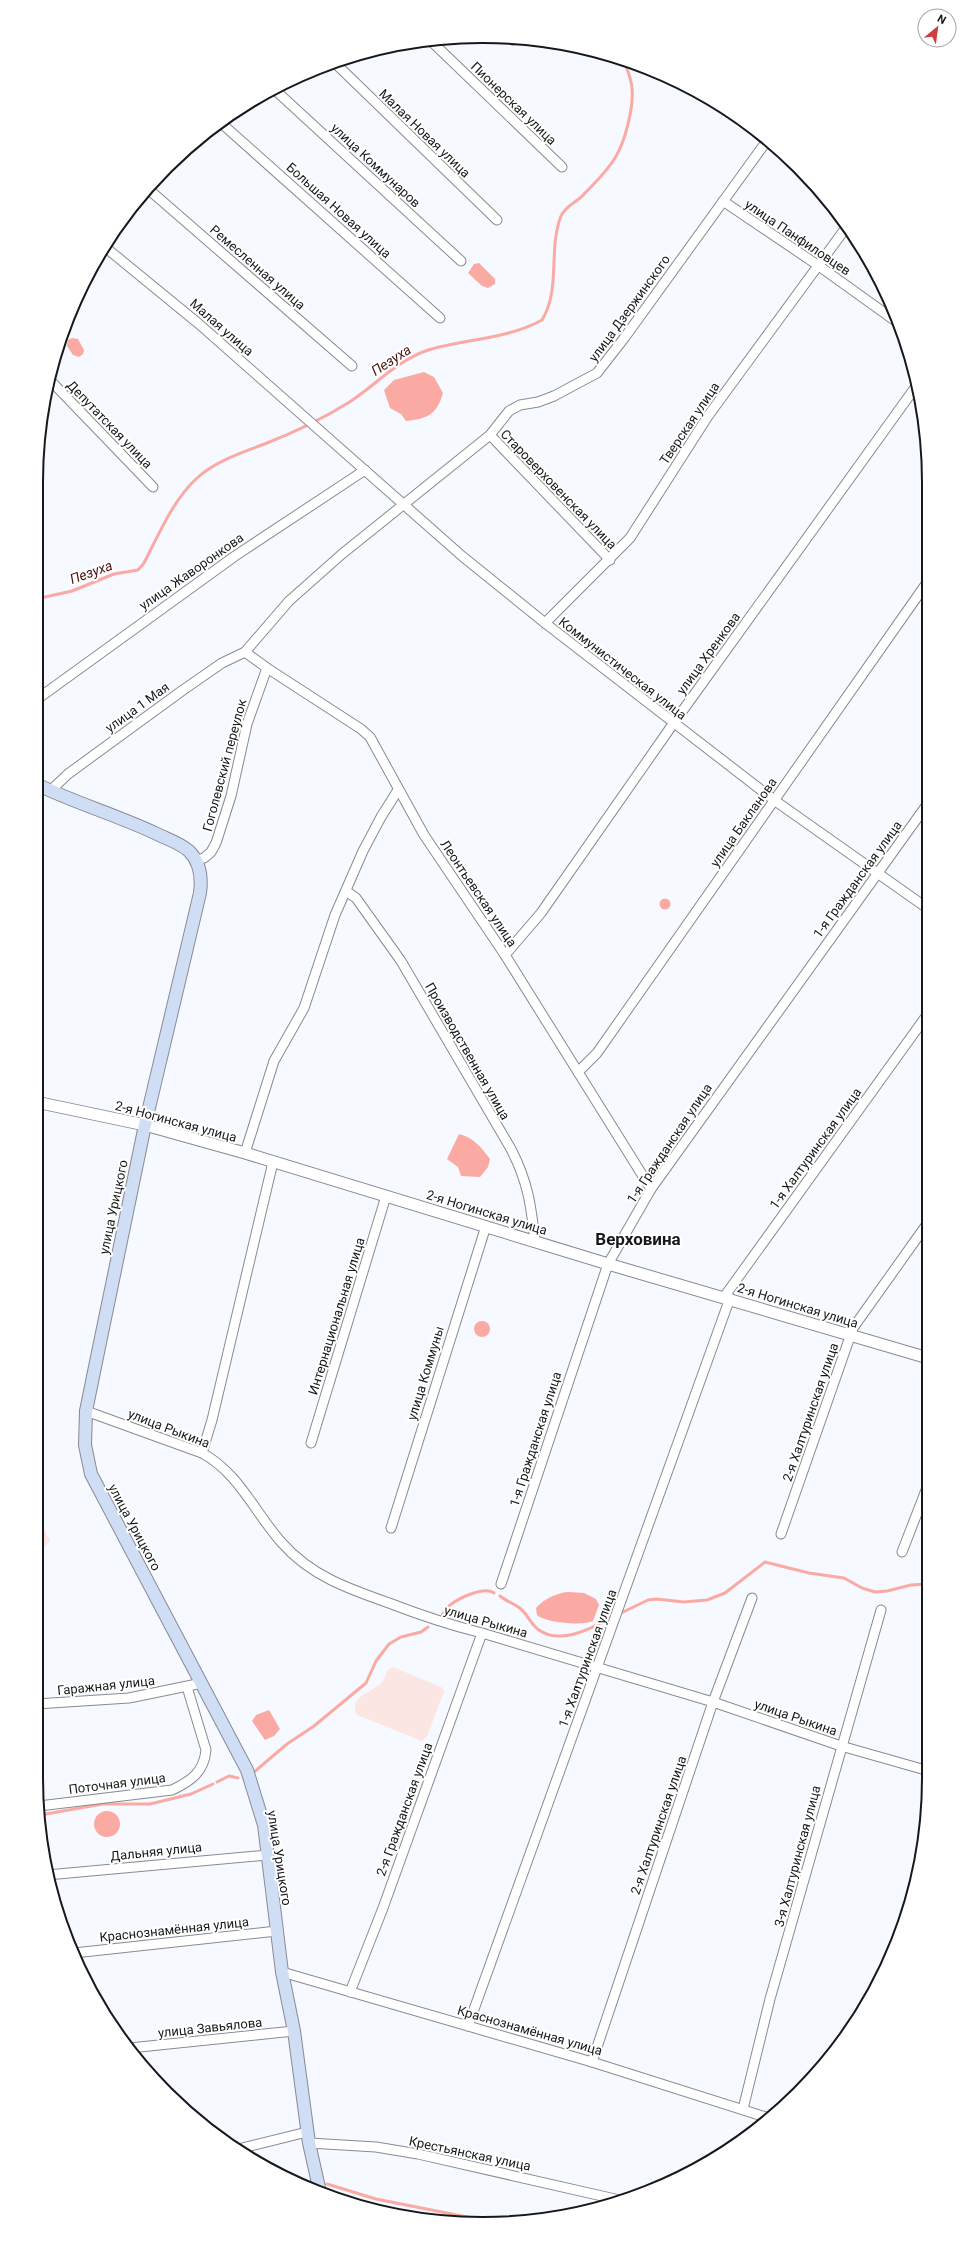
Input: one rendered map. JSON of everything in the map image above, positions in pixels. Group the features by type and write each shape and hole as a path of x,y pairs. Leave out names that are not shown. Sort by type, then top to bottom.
{"main road":[{"path":"43,788 166,838 189,851 196,860"},
{"name":"улица Урицкого","path":"196,860 202,878 200,894 145,1125 86,1411 85,1445 91,1474 202,1683 246,1770 264,1825 282,1972 294,2031 308,2138 319,2186"}],"street":[{"name":"Пионерская улица","path":"436,46 562,166"},
{"name":"Малая Новая улица","path":"339,67 497,220"},
{"name":"улица Коммунаров","path":"279,93 461,261"},
{"name":"Большая Новая улица","path":"225,127 440,318"},
{"name":"улица Дзержинского","path":"246,652 289,601 403,504 490,435 509,411 520,405 538,402 554,396 597,373 625,337 764,145"},
{"name":"Ремесленная улица","path":"152,193 352,366"},
{"name":"улица Панфиловцев","path":"723,201 819,266 890,317"},
{"name":"Тверская улица","path":"545,623 610,560 630,538 644,519 708,416 843,232"},
{"name":"Малая улица","path":"109,251 199,324 320,430"},
{"name":"Депутатская улица","path":"54,384 153,487"},
{"name":"улица Хренкова","path":"505,955 541,914 673,724 913,391"},
{"name":"Коммунистическая улица","path":"320,430 462,556 545,623 673,724 774,800 922,905"},
{"name":"Староверховенская улица","path":"490,435 610,560"},
{"name":"улица Жаворонкова","path":"43,695 235,556 365,470"},
{"name":"улица Бакланова","path":"578,1072 597,1053 922,590"},
{"name":"Леонтьевская улица","path":"246,652 267,668 366,733 376,745 398,790 424,835 505,955 651,1189"},
{"name":"улица 1 Мая","path":"50,791 68,774 183,690 222,663 246,652"},
{"name":"Гоголевский переулок","path":"196,860 204,858 211,852 216,843 231,796 247,724 267,668"},
{"path":"245,1154 277,1054 304,1008 335,915 370,837 398,790"},
{"name":"1-я Гражданская улица","path":"501,1584 608,1264 651,1189 877,872 922,811"},
{"name":"Производственная улица","path":"346,891 356,898 400,961 511,1149 523,1173 530,1202 535,1241"},
{"name":"1-я Халтуринская улица","path":"468,2026 598,1667 727,1298 922,1022"},
{"name":"2-я Ногинская улица","path":"43,1103 145,1125 273,1162 608,1264 727,1298 849,1336 922,1356"},
{"path":"202,1453 212,1420 273,1162"},
{"name":"Интернациональная улица","path":"311,1443 386,1196"},
{"name":"улица Коммуны","path":"391,1528 486,1226"},
{"name":"2-я Халтуринская улица","path":"781,1534 841,1366 852,1328 922,1231"},
{"name":"улица Рыкина","path":"86,1411 202,1453 215,1460 228,1471 281,1543 296,1558 317,1574 349,1588 442,1623 482,1633 598,1667 713,1702 841,1746 922,1769"},
{"path":"902,1552 922,1500"},
{"name":"2-я Халтуринская улица","path":"592,2062 713,1702 752,1598"},
{"name":"3-я Халтуринская улица","path":"743,2109 770,1999 881,1610"},
{"name":"2-я Гражданская улица","path":"350,1992 383,1908 482,1633"},
{"name":"Гаражная улица","path":"43,1704 129,1698 202,1683"},
{"name":"Поточная улица","path":"44,1805 172,1790 189,1782 201,1769 205,1760 206,1750 188,1687"},
{"name":"Дальняя улица","path":"54,1874 268,1855"},
{"name":"Краснознамённая улица","path":"79,1952 277,1931"},
{"name":"Краснознамённая улица","path":"282,1972 592,2062 763,2116"},
{"name":"улица Завьялова","path":"136,2047 294,2031"},
{"name":"Крестьянская улица","path":"246,2148 308,2138 376,2147 418,2154 610,2198"}],"shaded area":[{"path":"479,263 495,279 495,284 488,288 482,286 468,273 474,264"},
{"path":"72,338 78,339 84,350 83,354 79,357 73,355 67,346 68,340"},
{"path":"424,372 434,377 443,393 441,400 434,411 426,417 406,421 401,414 390,408 384,390 394,380"},
{"path":"665,898 669,900 671,904 669,908 665,910 661,908 659,904 661,900"},
{"path":"459,1134 473,1140 490,1159 488,1167 480,1177 461,1176 458,1167 447,1159"},
{"path":"479,1321 485,1321 490,1326 488,1335 485,1337 479,1337 474,1332 474,1326"},
{"path":"43,1528 50,1541 43,1548"},
{"path":"568,1592 584,1593 596,1599 599,1605 593,1621 588,1623 565,1623 548,1620 537,1615 536,1608 546,1599"},
{"path":"393,1667 443,1688 444,1692 427,1736 422,1741 357,1715 355,1708 359,1698 378,1686 384,1680 388,1670"},
{"path":"269,1710 280,1729 274,1736 265,1740 252,1721 256,1715"},
{"path":"107,1811 116,1815 120,1824 116,1833 107,1837 98,1833 94,1824 98,1815"}],"waterway":[{"name":"Пезуха","path":"43,597 72,591 114,574 138,570 144,563 167,518 181,496 197,478 213,466 308,425 348,403 406,360 428,350 501,335 542,320 548,308 551,295 555,242 561,216 566,209 597,181 615,158 622,143 632,105 631,80 626,67"},
{"path":"621,1613 648,1600 656,1599 684,1602 707,1600 725,1593 765,1562 809,1573 844,1578 862,1588 875,1592 922,1584"},
{"path":"442,1615 450,1605 465,1596 484,1591 494,1593"},
{"path":"500,1596 521,1609 536,1628 547,1634 556,1636 575,1634 609,1619"},
{"path":"254,1772 287,1744 314,1726 366,1683 376,1661 389,1644 401,1637 421,1632 428,1627"},
{"path":"217,1782 229,1776 238,1778"},
{"path":"45,1814 103,1804 150,1804 191,1794 213,1784"},
{"path":"327,2184 376,2199 464,2216"}],"district":[{"name":"Верховина","path":"638,1239"}]}
